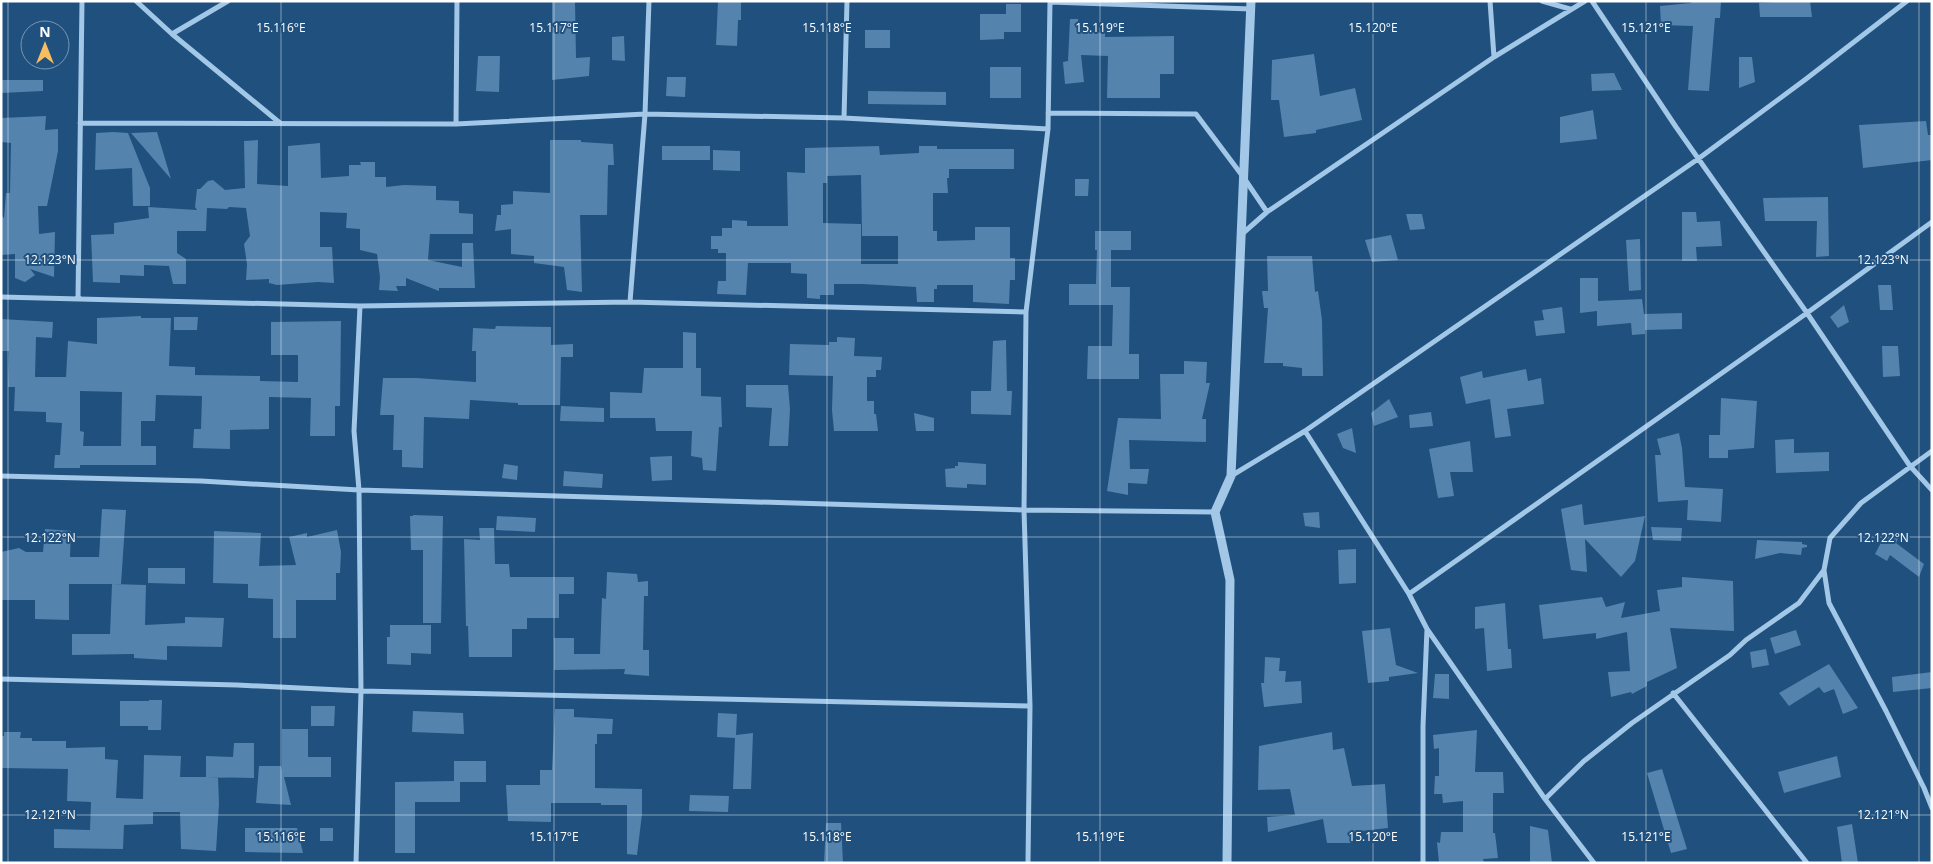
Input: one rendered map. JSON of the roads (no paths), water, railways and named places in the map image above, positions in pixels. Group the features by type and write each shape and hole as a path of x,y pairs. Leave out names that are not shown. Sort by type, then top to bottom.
{"street":[{"path":"78,299 82,1"},
{"path":"136,1 172,34 280,123"},
{"path":"172,34 228,1"},
{"path":"456,124 458,1"},
{"path":"630,302 645,114 648,1"},
{"path":"844,118 848,1"},
{"path":"1490,1 1494,57"},
{"path":"1542,1 1570,9"},
{"path":"1242,234 1267,212 1494,57 1585,1"},
{"path":"1592,1 1698,159 1808,313 1910,466 1931,489"},
{"path":"1231,476 1305,431 1698,159 1907,1"},
{"path":"1028,863 1030,706 1024,510 1026,312 1048,129 1050,2 1251,5 1231,476 1215,512 1230,580 1227,863"},
{"path":"1048,113 1196,114 1267,212"},
{"path":"80,123 492,124 645,114 844,118 1048,129"},
{"path":"1409,594 1808,313 1932,222"},
{"path":"1,297 360,306 630,302 1026,312"},
{"path":"356,863 362,691 359,490 354,431 360,306"},
{"path":"1305,431 1409,594 1427,629 1545,799 1594,863"},
{"path":"1932,451 1861,503 1830,538 1824,570 1828,604 1886,711 1932,808"},
{"path":"1,476 202,481 359,490 1024,510 1215,512"},
{"path":"1545,799 1584,761 1673,693 1799,603 1824,570"},
{"path":"1423,863 1423,726 1427,629"},
{"path":"1,679 237,685 362,691 1030,706"},
{"path":"1673,693 1807,863"}]}
